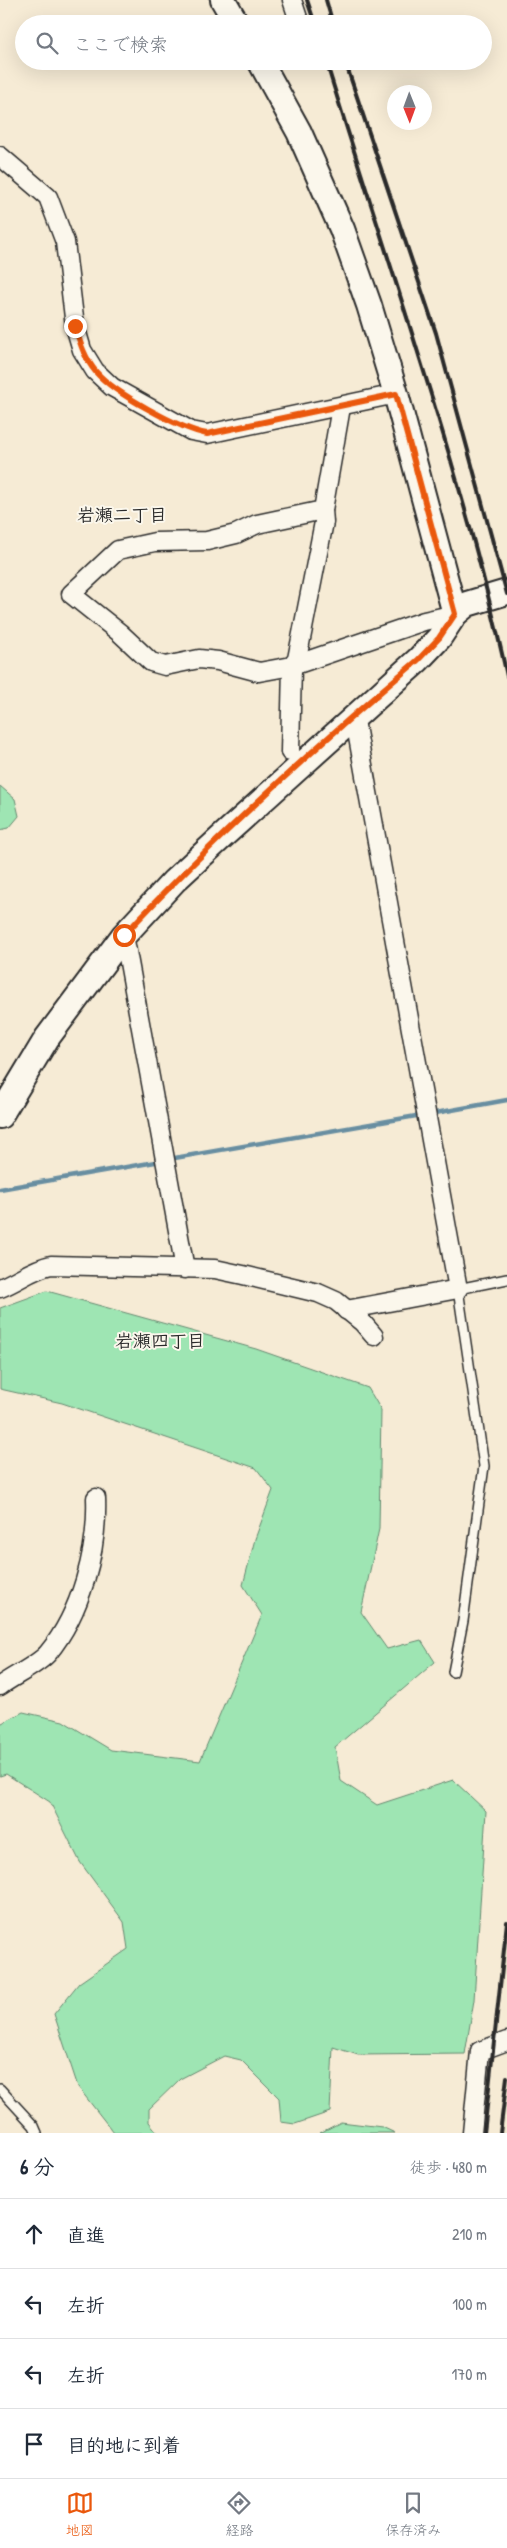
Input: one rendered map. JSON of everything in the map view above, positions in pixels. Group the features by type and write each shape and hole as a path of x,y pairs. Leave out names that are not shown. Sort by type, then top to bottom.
{"street":[{"path":"223,0 232,15"},
{"path":"292,0 297,15"},
{"path":"265,70 299,132 342,230 369,305 396,394 455,614"},
{"path":"0,156 48,197 64,242 75,326 82,350 95,371 112,387 191,431 207,434 396,394"},
{"path":"290,752 292,666 296,659 322,531 322,510 341,407"},
{"path":"322,510 257,524 236,534 208,540 155,542 118,550 71,594 120,633 151,662 164,666 199,659 259,672 292,666 424,621 455,614"},
{"path":"0,1116 46,1038 124,935 174,881 418,660 439,638 455,614 467,604 507,592"},
{"path":"346,1310 458,1289 354,716"},
{"path":"124,935 185,1269"},
{"path":"0,1288 38,1268 51,1265 215,1269 318,1293 336,1302 362,1322 374,1336"},
{"path":"0,1686 47,1654 66,1622 85,1582 93,1551 96,1498"},
{"path":"472,2133 480,2051 507,2041"}],"lane":[{"path":"453,1672 464,1621 484,1466 458,1289 507,1279"},
{"path":"0,2089 34,2126 37,2133"}],"green space":[{"path":"0,786 15,799 19,816 9,828 0,830"},
{"path":"47,1291 256,1349 368,1388 381,1410 379,1529 361,1612 387,1649 421,1640 435,1662 335,1747 341,1781 377,1805 453,1780 486,1811 474,2000 465,2054 358,2055 333,2047 330,2112 295,2124 281,2122 279,2098 241,2060 224,2056 180,2079 149,2109 149,2122 158,2133 114,2133 78,2087 54,2014 79,1983 128,1949 124,1922 80,1862 50,1802 6,1774 0,1776 0,1724 23,1712 63,1721 111,1750 200,1761 262,1615 243,1585 255,1539 273,1490 256,1468 62,1403 0,1389 0,1308"},
{"path":"341,2122 382,2127 395,2133 320,2133"}],"waterway":[{"path":"430,1114 507,1100"},
{"path":"169,1159 422,1115"},
{"path":"0,1189 161,1161"}],"railway":[{"path":"307,0 312,15"},
{"path":"326,0 330,15"},
{"path":"329,70 446,443 489,598 507,676"},
{"path":"348,70 436,333 507,594"},
{"path":"484,2133 507,1922"},
{"path":"500,2133 507,2077"}],"district":[{"name":"岩瀬二丁目","path":"122,514"},
{"name":"岩瀬四丁目","path":"160,1340"}],"route":[{"path":"75,326 82,350 95,371 112,387 191,431 207,434 396,394 455,614 446,624 439,638 418,660 174,881 124,935"}]}
